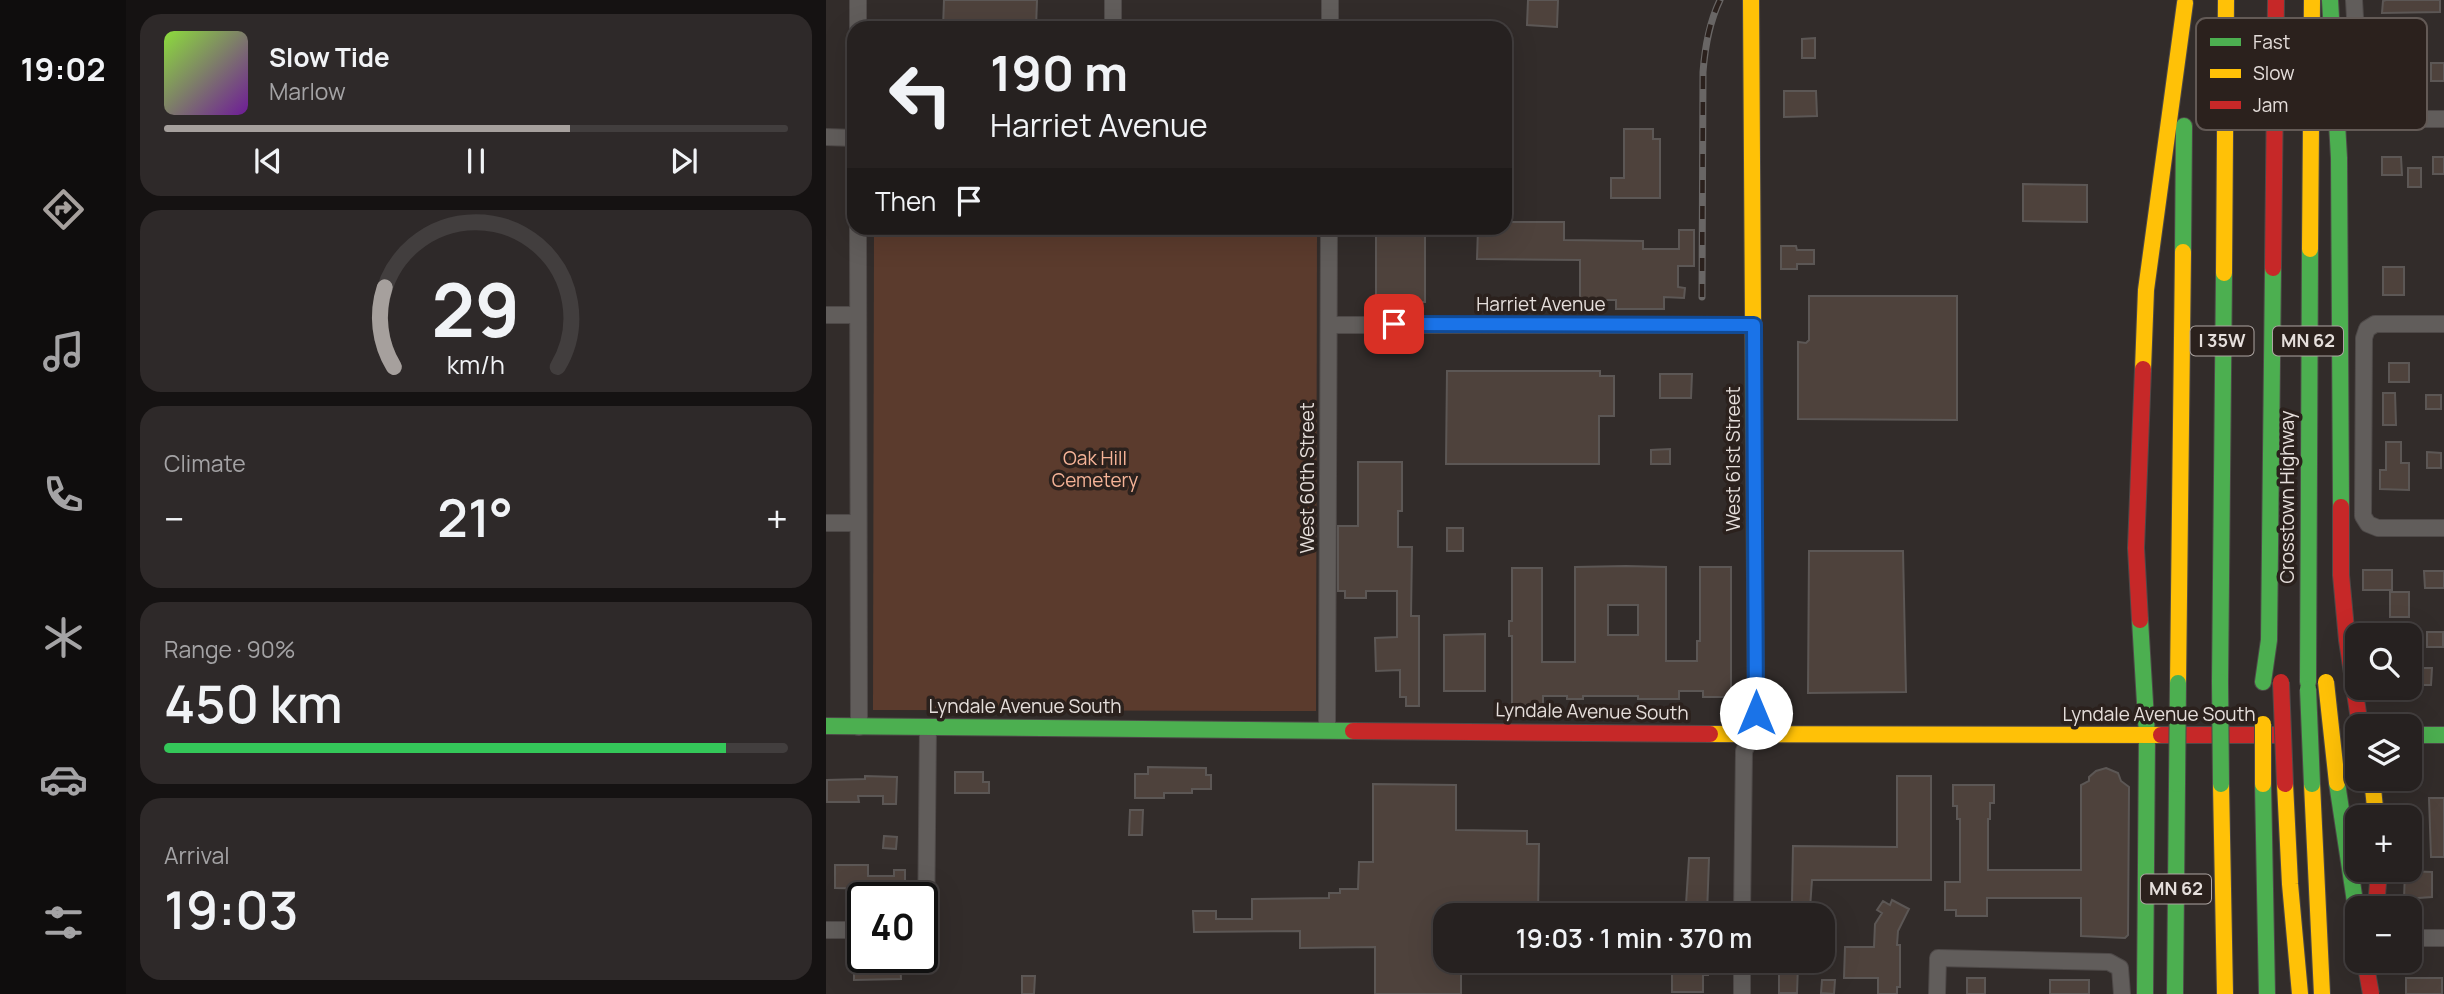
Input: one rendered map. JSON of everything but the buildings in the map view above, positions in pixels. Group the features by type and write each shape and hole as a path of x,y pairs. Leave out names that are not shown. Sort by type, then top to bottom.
{"main road":[{"name":"West 61st Street","path":"1751,0 1756,713 1753,734"},
{"name":"I 35W","path":"2226,0 2226,18"},
{"name":"I 35W","path":"2276,0 2276,18"},
{"name":"Crosstown Highway","path":"2312,0 2312,18"},
{"path":"2330,0 2331,18"},
{"path":"2145,994 2147,736 2136,548 2146,290 2185,1"},
{"name":"MN 62","path":"2175,994 2185,1"},
{"name":"I 35W","path":"2224,994 2220,682 2225,130"},
{"name":"I 35W","path":"2267,994 2263,695 2269,640 2275,130"},
{"name":"Crosstown Highway","path":"2311,130 2308,682 2322,994"},
{"path":"2337,130 2341,575 2358,714"},
{"path":"2307,533 2321,615 2337,783 2354,896"},
{"path":"2269,640 2281,682 2290,884 2300,994"},
{"name":"Lyndale Avenue South","path":"826,726 1753,734 2345,734"},
{"path":"2422,735 2444,735"},
{"path":"2367,973 2371,994"},
{"path":"2371,994 2372,973"}],"street":[{"path":"858,0 858,21"},
{"path":"1113,0 1113,21"},
{"path":"1330,0 1330,21"},
{"path":"2354,0 2355,18"},
{"path":"826,137 847,138"},
{"path":"858,235 859,727"},
{"name":"West 60th Street","path":"1327,729 1329,235"},
{"path":"826,315 858,315"},
{"name":"Harriet Avenue","path":"1329,324 1754,325"},
{"path":"2444,324 2375,324 2367,329 2364,338 2363,516 2368,524 2378,528 2444,528"},
{"path":"826,523 858,523"},
{"path":"925,882 928,727"},
{"name":"West 61st Street","path":"1742,903 1744,751 1753,734"},
{"path":"826,930 847,930"},
{"path":"2422,938 2444,938"},
{"path":"1937,994 1938,958 2109,961 2120,968 2122,994"},
{"path":"1742,973 1742,994"}],"green space":[{"name":"Oak Hill Cemetery","path":"874,235 1317,235 1316,711 873,710"}],"railway":[{"path":"1702,297 1703,72 1708,35 1720,0"}],"traffic: fast":[{"path":"2330,0 2331,18"},
{"path":"2183,252 2184,126"},
{"path":"2337,130 2341,507"},
{"path":"2308,682 2310,249"},
{"path":"2263,682 2269,640 2273,268"},
{"path":"2220,682 2224,273"},
{"path":"1753,319 1756,713 1753,734"},
{"path":"2140,620 2147,736 2145,994"},
{"path":"2220,682 2221,784"},
{"path":"2177,784 2178,683"},
{"path":"2308,689 2312,784"},
{"path":"826,726 1353,731"},
{"path":"2422,735 2444,735"},
{"path":"2337,783 2354,896"},
{"path":"2175,994 2177,784"},
{"path":"2263,784 2267,994"}],"traffic: slow":[{"path":"1751,0 1753,319"},
{"path":"2226,0 2226,18"},
{"path":"2312,0 2312,18"},
{"path":"2143,369 2146,290 2185,3"},
{"path":"2224,273 2225,130"},
{"path":"2310,249 2311,130"},
{"path":"2178,683 2183,252"},
{"path":"2326,682 2337,783"},
{"path":"2263,724 2263,784"},
{"path":"1710,734 2161,735"},
{"path":"2221,784 2225,994"},
{"path":"2285,784 2290,884 2300,994"},
{"path":"2312,784 2322,994"},
{"path":"2373,791 2375,805"}],"traffic: jam":[{"path":"2276,0 2276,18"},
{"path":"2273,268 2275,130"},
{"path":"2140,620 2136,548 2143,369"},
{"path":"2341,507 2341,575 2358,714"},
{"path":"2281,682 2285,784"},
{"path":"1353,731 1710,734"},
{"path":"2161,735 2279,735"},
{"path":"2377,896 2378,882"},
{"path":"2367,973 2371,994"}],"route":[{"path":"1394,324 1754,325 1756,713"}]}
